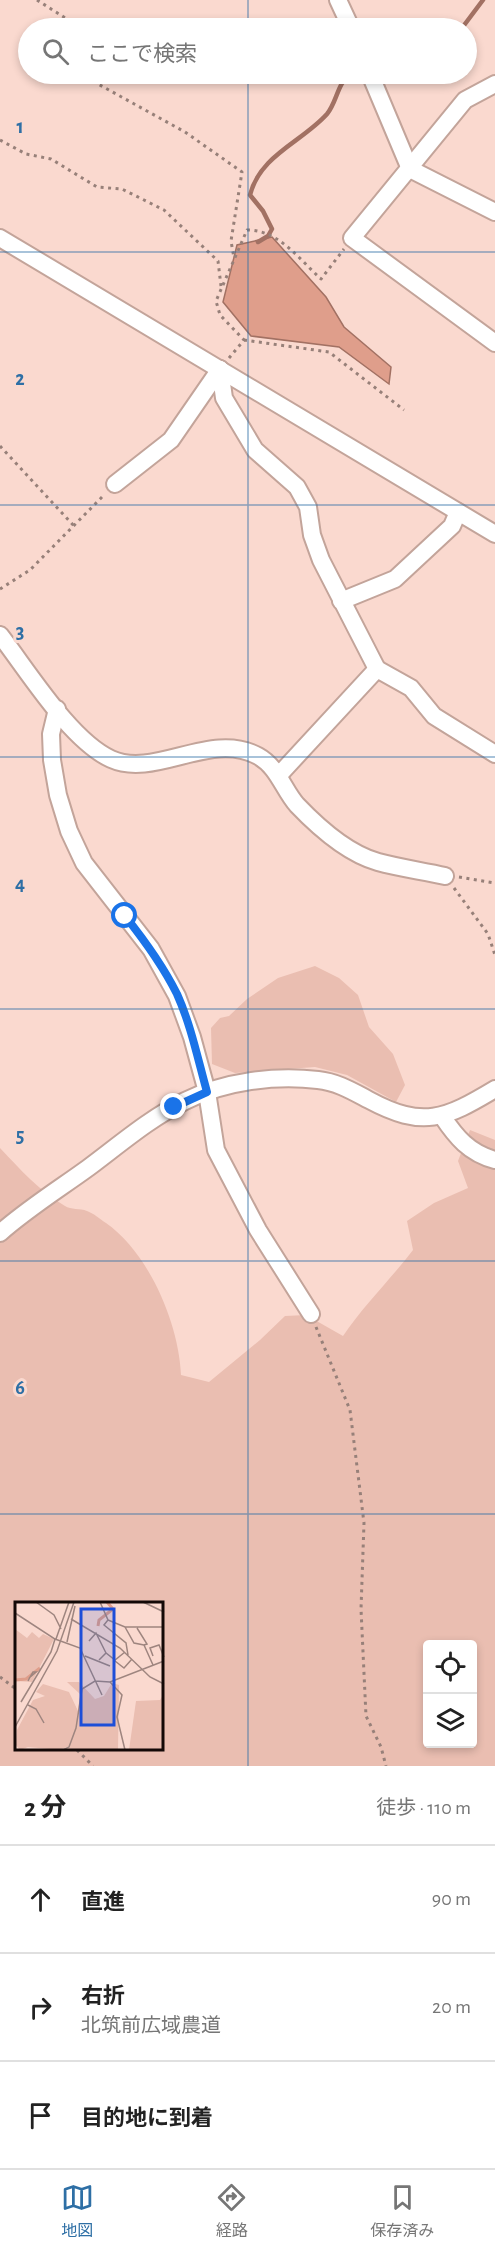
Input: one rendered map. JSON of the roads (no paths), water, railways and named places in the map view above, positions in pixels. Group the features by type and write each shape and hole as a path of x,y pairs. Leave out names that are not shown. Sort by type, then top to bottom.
{"street":[{"path":"338,0 346,18"},
{"path":"374,84 410,169 495,212"},
{"path":"495,84 465,100 352,238 495,343"},
{"path":"0,238 495,534"},
{"path":"115,484 171,440 220,369"},
{"path":"220,369 224,398 255,450 297,487 308,507 318,551 376,669 411,688 434,716 489,747 495,754"},
{"path":"341,601 395,579 452,526 458,512"},
{"path":"0,635 76,733 112,759 137,764 193,751 230,748 258,756 279,775 288,793 299,807 352,850 377,862 445,876"},
{"path":"279,775 376,669"},
{"path":"57,709 51,734 52,760 58,795 69,831 84,863 151,949 177,996 192,1037 207,1092 216,1150 258,1230 311,1314"},
{"path":"0,1233 162,1114 207,1092 248,1082 283,1078 320,1080 342,1086 403,1116 442,1116 495,1089"},
{"path":"442,1116 459,1141 482,1156 495,1160"}],"waterway":[{"path":"470,18 483,0"},
{"path":"258,242 268,236 272,229 263,211 250,195 255,181 272,159 327,114 342,84"}]}
